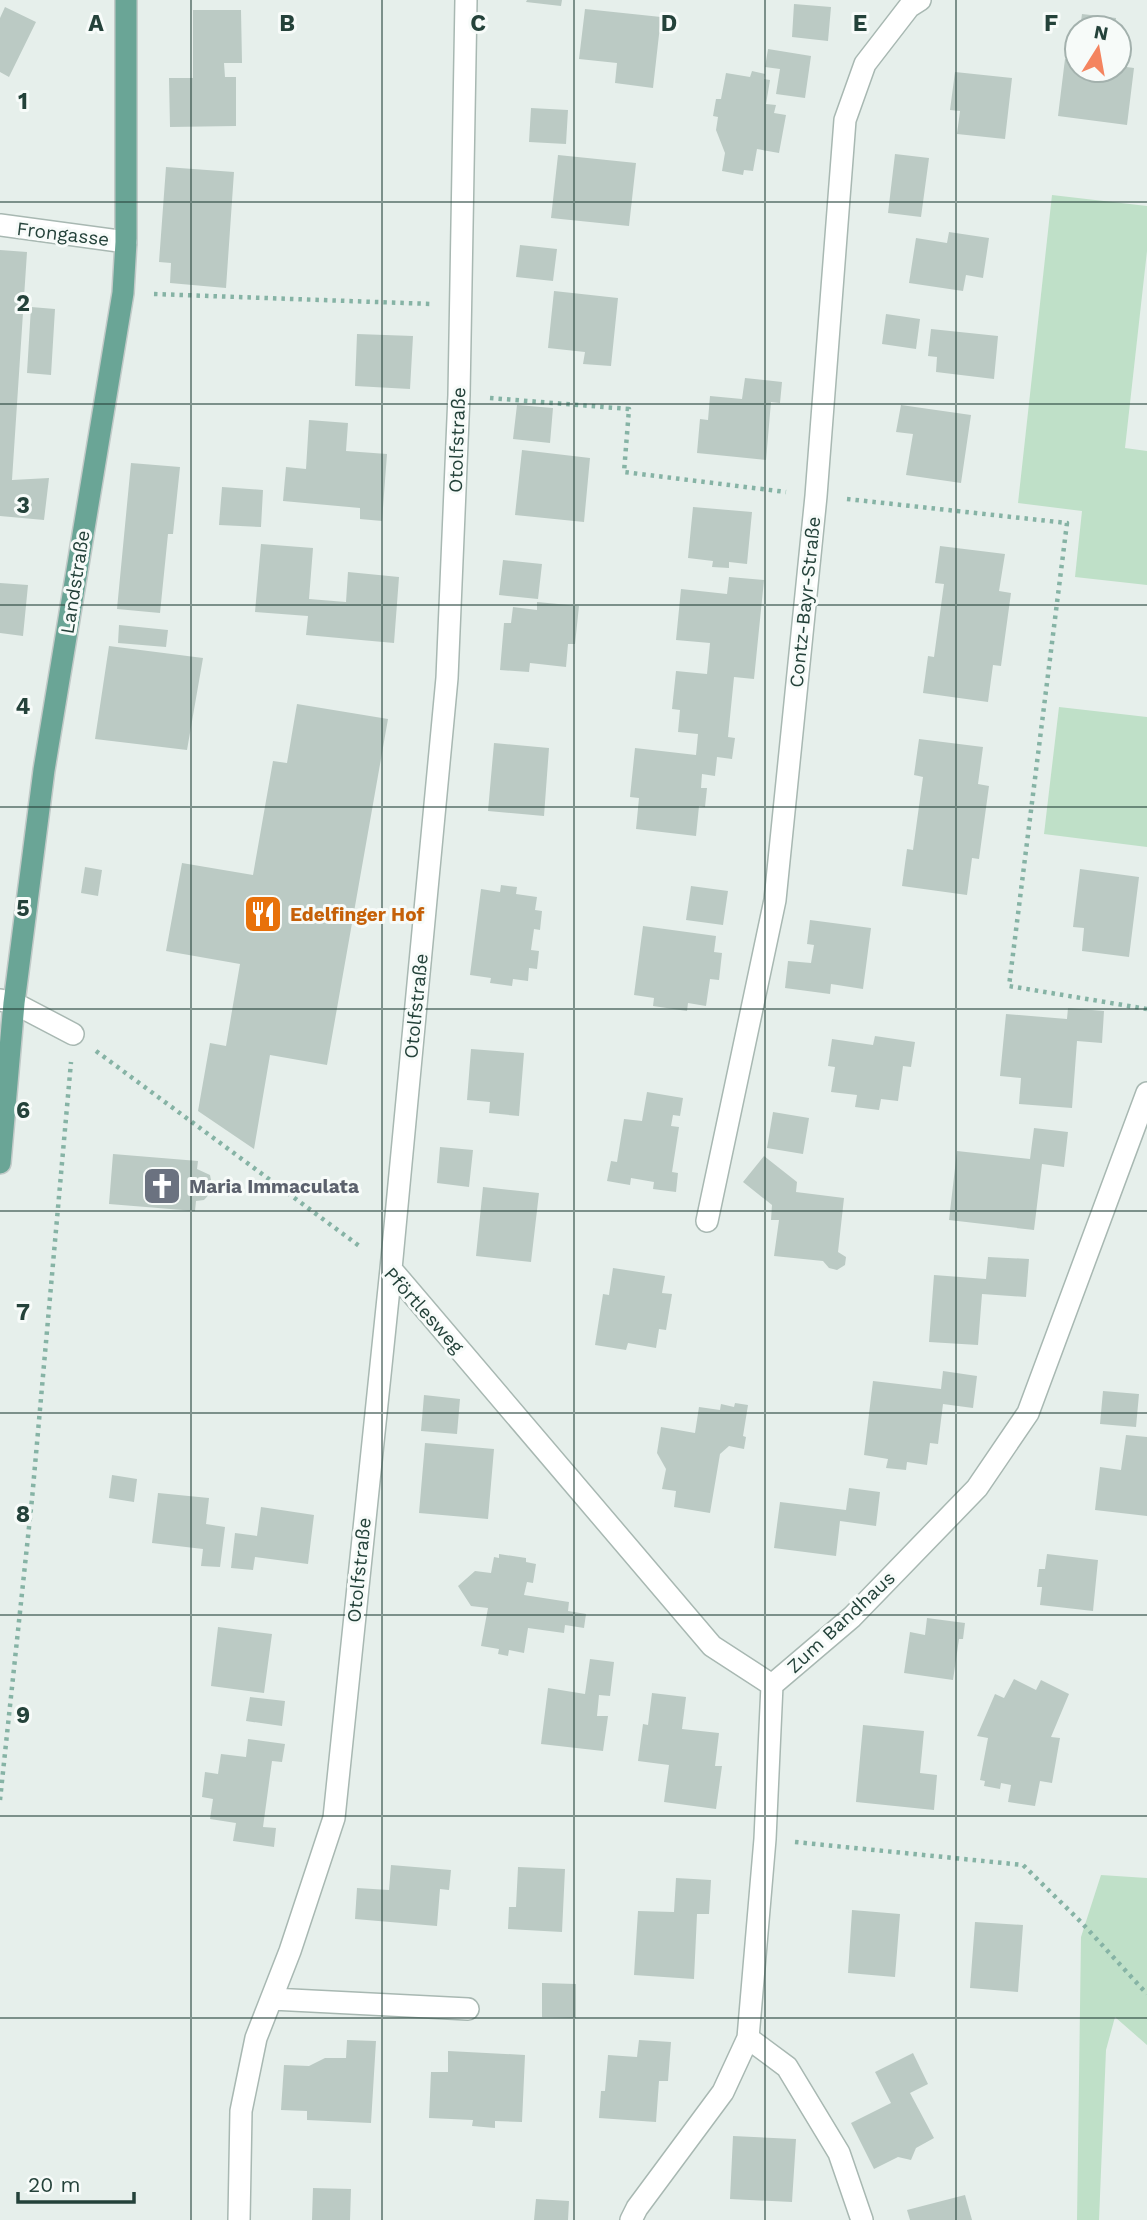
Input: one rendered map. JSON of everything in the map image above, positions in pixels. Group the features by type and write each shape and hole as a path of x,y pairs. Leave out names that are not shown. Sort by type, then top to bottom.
{"main road":[{"name":"Landstraße","path":"0,1163 7,1001 123,292 126,242 126,0"}],"street":[{"name":"Otolfstraße","path":"239,2220 241,2111 256,2038 290,1951 334,1818 391,1269 447,678 459,395 466,0"},
{"name":"Contz-Bayr-Straße","path":"707,1221 775,900 816,496 845,120 865,64 909,7 920,0"},
{"name":"Frongasse","path":"0,225 126,242"},
{"path":"7,1001 73,1034"},
{"name":"Zum Bandhaus","path":"631,2220 637,2208 723,2092 748,2038 765,1839 772,1685 852,1617 977,1488 1028,1413 1147,1093"},
{"name":"Pförtlesweg","path":"391,1269 712,1646 772,1685"},
{"path":"272,1999 468,2009"},
{"path":"748,2038 787,2067 839,2153 862,2220"}],"path":[{"path":"123,292 461,305"},
{"path":"459,395 629,409 624,472 1067,523 1009,986 1147,1009"},
{"path":"0,1800 32,1499 73,1034"},
{"name":"Pförtlesweg","path":"73,1034 391,1269"},
{"path":"765,1839 1023,1865 1081,1922 1147,1994"}],"green space":[{"path":"1052,195 1147,206 1147,251 1125,448 1147,451 1147,585 1075,577 1082,511 1018,503"},
{"path":"1059,707 1147,717 1147,847 1044,834"},
{"path":"1101,1875 1147,1878 1147,2045 1115,2017 1106,2050 1099,2220 1077,2220 1081,1937"}],"building":[{"path":"562,0 561,6 526,2"},
{"path":"794,4 831,7 828,41 792,37"},
{"path":"5,7 36,22 9,77 0,72 0,18"},
{"path":"585,9 661,17 653,88 615,83 617,63 579,59"},
{"path":"193,10 241,10 242,63 224,63 225,77 236,77 236,126 170,127 169,78 193,78"},
{"path":"768,49 811,56 805,98 776,94 780,69 765,67"},
{"path":"752,71 765,74 764,79 770,80 766,104 776,105 774,113 786,115 779,153 757,149 753,171 744,170 743,175 722,171 725,153 716,130 718,117 713,116 716,99 721,99 726,73 750,77"},
{"path":"955,72 1012,78 1005,139 957,134 960,111 950,110"},
{"path":"1063,75 1063,84 1132,84 1127,125 1058,116"},
{"path":"531,108 568,110 566,144 529,142"},
{"path":"895,154 929,158 921,217 888,213"},
{"path":"558,155 636,163 629,226 551,218"},
{"path":"166,167 234,172 226,288 170,283 171,263 159,262"},
{"path":"949,232 989,238 983,278 966,275 963,291 909,283 916,238 947,243"},
{"path":"520,245 557,249 553,281 516,277"},
{"path":"0,250 27,252 12,480 49,478 44,520 0,516"},
{"path":"554,291 618,298 611,366 583,364 585,352 548,348"},
{"path":"31,307 55,309 51,375 27,373"},
{"path":"886,314 920,319 916,349 882,344"},
{"path":"931,329 998,336 994,379 936,372 937,357 928,356"},
{"path":"357,334 413,336 410,389 355,386"},
{"path":"745,378 782,382 780,403 771,402 766,460 697,453 700,419 708,420 710,396 742,399"},
{"path":"517,405 553,408 550,443 513,439"},
{"path":"901,405 971,415 961,483 906,475 913,434 896,432"},
{"path":"309,420 348,423 346,451 387,454 382,521 360,519 360,508 283,501 286,467 306,469"},
{"path":"522,450 590,458 584,522 515,515"},
{"path":"131,463 180,467 173,534 168,534 160,613 117,609"},
{"path":"222,487 263,490 261,527 219,525"},
{"path":"693,507 752,512 747,564 729,562 729,568 712,567 713,561 688,558"},
{"path":"261,544 313,548 309,599 346,602 348,572 399,577 394,643 306,635 308,616 255,612"},
{"path":"940,546 1005,554 999,591 1011,593 1001,666 993,665 988,702 923,693 928,656 934,657 944,584 935,583"},
{"path":"503,560 542,564 538,599 499,595"},
{"path":"729,577 764,580 754,679 734,677 728,737 735,738 732,759 717,757 715,776 702,774 701,788 707,788 705,807 699,806 696,836 636,829 639,798 630,797 635,748 696,755 698,734 678,732 680,710 672,709 676,671 707,674 710,643 676,640 681,589 727,594"},
{"path":"0,583 28,585 23,636 0,633"},
{"path":"537,602 579,606 575,644 568,644 566,667 530,663 529,672 500,670 504,623 511,623 513,607 537,610"},
{"path":"119,625 168,630 166,647 118,643"},
{"path":"109,646 203,658 187,750 95,739"},
{"name":"Edelfinger Hof","path":"297,704 388,719 327,1065 270,1055 254,1149 198,1111 210,1043 226,1046 240,964 166,951 182,863 253,875 273,761 287,763"},
{"path":"919,739 983,747 978,784 989,786 979,859 972,858 967,895 902,886 907,849 913,850 923,777 914,775"},
{"path":"494,743 549,748 544,816 488,811"},
{"path":"85,867 102,870 98,896 81,893"},
{"path":"1080,869 1139,877 1129,957 1082,951 1084,928 1073,927"},
{"path":"501,885 517,887 516,894 537,897 535,910 542,911 540,930 534,929 531,950 539,951 537,969 529,968 528,981 513,979 512,986 490,983 491,978 470,975 481,889 500,892"},
{"path":"691,886 728,891 723,925 686,920"},
{"path":"810,920 871,928 863,989 831,984 830,994 785,988 788,961 811,963 814,945 807,944"},
{"path":"643,926 716,936 714,952 722,953 719,980 710,979 706,1006 688,1003 687,1011 653,1006 654,998 634,995"},
{"path":"1068,1008 1104,1011 1102,1043 1077,1041 1072,1108 1019,1104 1021,1078 1000,1076 1006,1014 1067,1019"},
{"path":"875,1036 915,1042 911,1067 903,1066 898,1101 881,1099 879,1110 855,1107 857,1095 831,1092 835,1067 828,1066 832,1039 873,1045"},
{"path":"471,1049 524,1053 519,1116 489,1113 490,1102 467,1100"},
{"path":"647,1092 683,1098 680,1116 673,1115 671,1126 679,1127 672,1172 678,1173 676,1192 653,1189 654,1182 631,1178 630,1185 607,1181 611,1161 617,1162 624,1119 642,1121"},
{"path":"773,1112 809,1118 803,1154 767,1148"},
{"path":"1034,1128 1068,1132 1064,1167 1042,1164 1034,1230 949,1220 957,1151 1030,1159"},
{"path":"440,1147 473,1150 469,1187 437,1183"},
{"name":"Maria Immaculata","path":"113,1154 198,1161 197,1169 210,1175 213,1190 204,1200 196,1201 195,1211 109,1204"},
{"path":"764,1156 797,1182 796,1192 844,1198 838,1252 846,1257 845,1265 837,1270 829,1268 823,1261 774,1256 779,1220 771,1220 772,1205 743,1182"},
{"path":"483,1187 539,1193 531,1262 476,1256"},
{"path":"988,1257 1029,1259 1026,1297 982,1294 978,1345 929,1342 934,1275 986,1279"},
{"path":"613,1268 665,1276 662,1293 672,1294 666,1330 659,1329 656,1348 628,1343 626,1350 595,1345 603,1294 609,1295"},
{"path":"943,1371 977,1376 973,1408 943,1404 938,1444 930,1443 927,1465 907,1462 906,1470 886,1468 888,1459 864,1455 873,1381 941,1389"},
{"path":"1103,1391 1139,1394 1136,1427 1100,1424"},
{"path":"424,1395 460,1399 457,1434 421,1431"},
{"path":"735,1403 748,1405 743,1436 746,1437 744,1449 729,1446 720,1454 710,1513 674,1507 676,1491 662,1489 666,1469 657,1453 661,1427 695,1433 699,1407 720,1410 721,1404 734,1407"},
{"path":"1126,1435 1147,1437 1147,1516 1095,1510 1100,1467 1121,1470"},
{"path":"425,1443 494,1449 488,1519 419,1513"},
{"path":"112,1475 137,1479 134,1502 109,1498"},
{"path":"849,1488 880,1492 876,1526 840,1521 836,1556 774,1548 780,1502 846,1510"},
{"path":"158,1493 209,1498 206,1524 225,1527 220,1567 201,1566 203,1549 152,1543"},
{"path":"261,1507 314,1515 308,1564 255,1557 253,1570 231,1568 235,1533 257,1536"},
{"path":"499,1554 526,1558 526,1562 536,1564 533,1583 527,1582 524,1595 569,1602 568,1611 586,1614 584,1628 565,1625 564,1633 528,1628 524,1653 509,1650 508,1656 498,1654 499,1649 481,1646 488,1608 471,1606 458,1586 475,1571 491,1573 494,1557 499,1558"},
{"path":"1047,1554 1098,1560 1093,1611 1040,1605 1042,1587 1037,1587 1039,1569 1045,1569"},
{"path":"927,1618 965,1623 963,1639 959,1639 953,1680 904,1673 910,1632 925,1635"},
{"path":"218,1627 272,1634 264,1693 211,1686"},
{"path":"590,1659 614,1662 610,1696 599,1695 597,1716 608,1716 603,1751 541,1744 548,1688 585,1694"},
{"path":"1014,1679 1036,1690 1041,1680 1069,1694 1051,1737 1060,1738 1052,1783 1040,1781 1035,1806 1008,1802 1011,1785 1001,1783 1000,1789 984,1786 985,1781 980,1780 988,1738 977,1736 995,1694 1004,1698"},
{"path":"652,1693 686,1697 682,1729 719,1733 715,1766 722,1766 716,1809 664,1802 669,1765 638,1761 643,1724 648,1725"},
{"path":"250,1697 285,1701 282,1726 246,1721"},
{"path":"863,1725 924,1731 920,1773 937,1775 934,1810 856,1802"},
{"path":"248,1739 285,1744 282,1762 272,1761 263,1827 276,1828 274,1847 233,1841 236,1823 210,1819 213,1799 202,1797 205,1772 218,1774 221,1754 246,1757"},
{"path":"391,1865 451,1870 449,1890 440,1889 437,1926 355,1919 357,1888 389,1890"},
{"path":"518,1867 565,1869 562,1932 508,1929 509,1907 516,1907"},
{"path":"676,1878 711,1880 709,1914 697,1914 694,1979 634,1975 638,1911 674,1912"},
{"path":"852,1910 900,1914 895,1977 848,1973"},
{"path":"975,1922 1023,1925 1018,1992 970,1988"},
{"path":"542,1983 576,1984 576,2018 542,2017"},
{"path":"347,2040 376,2041 371,2123 307,2120 307,2111 281,2110 284,2065 309,2066 325,2058 346,2058"},
{"path":"639,2040 671,2042 668,2081 659,2081 656,2122 599,2118 601,2091 605,2091 608,2055 637,2057"},
{"path":"448,2051 525,2055 522,2122 495,2121 495,2128 472,2126 473,2120 429,2118 431,2072 448,2072"},
{"path":"913,2053 928,2084 910,2093 934,2138 916,2148 911,2160 898,2157 874,2169 851,2123 891,2103 875,2072"},
{"path":"733,2136 796,2139 792,2202 730,2199"},
{"path":"313,2188 351,2189 350,2220 312,2220"},
{"path":"965,2195 972,2220 910,2220 907,2210"},
{"path":"536,2199 569,2201 568,2220 534,2220"}],"place":[{"name":"Edelfinger Hof","path":"263,914"},
{"name":"Maria Immaculata","path":"162,1186"}]}
